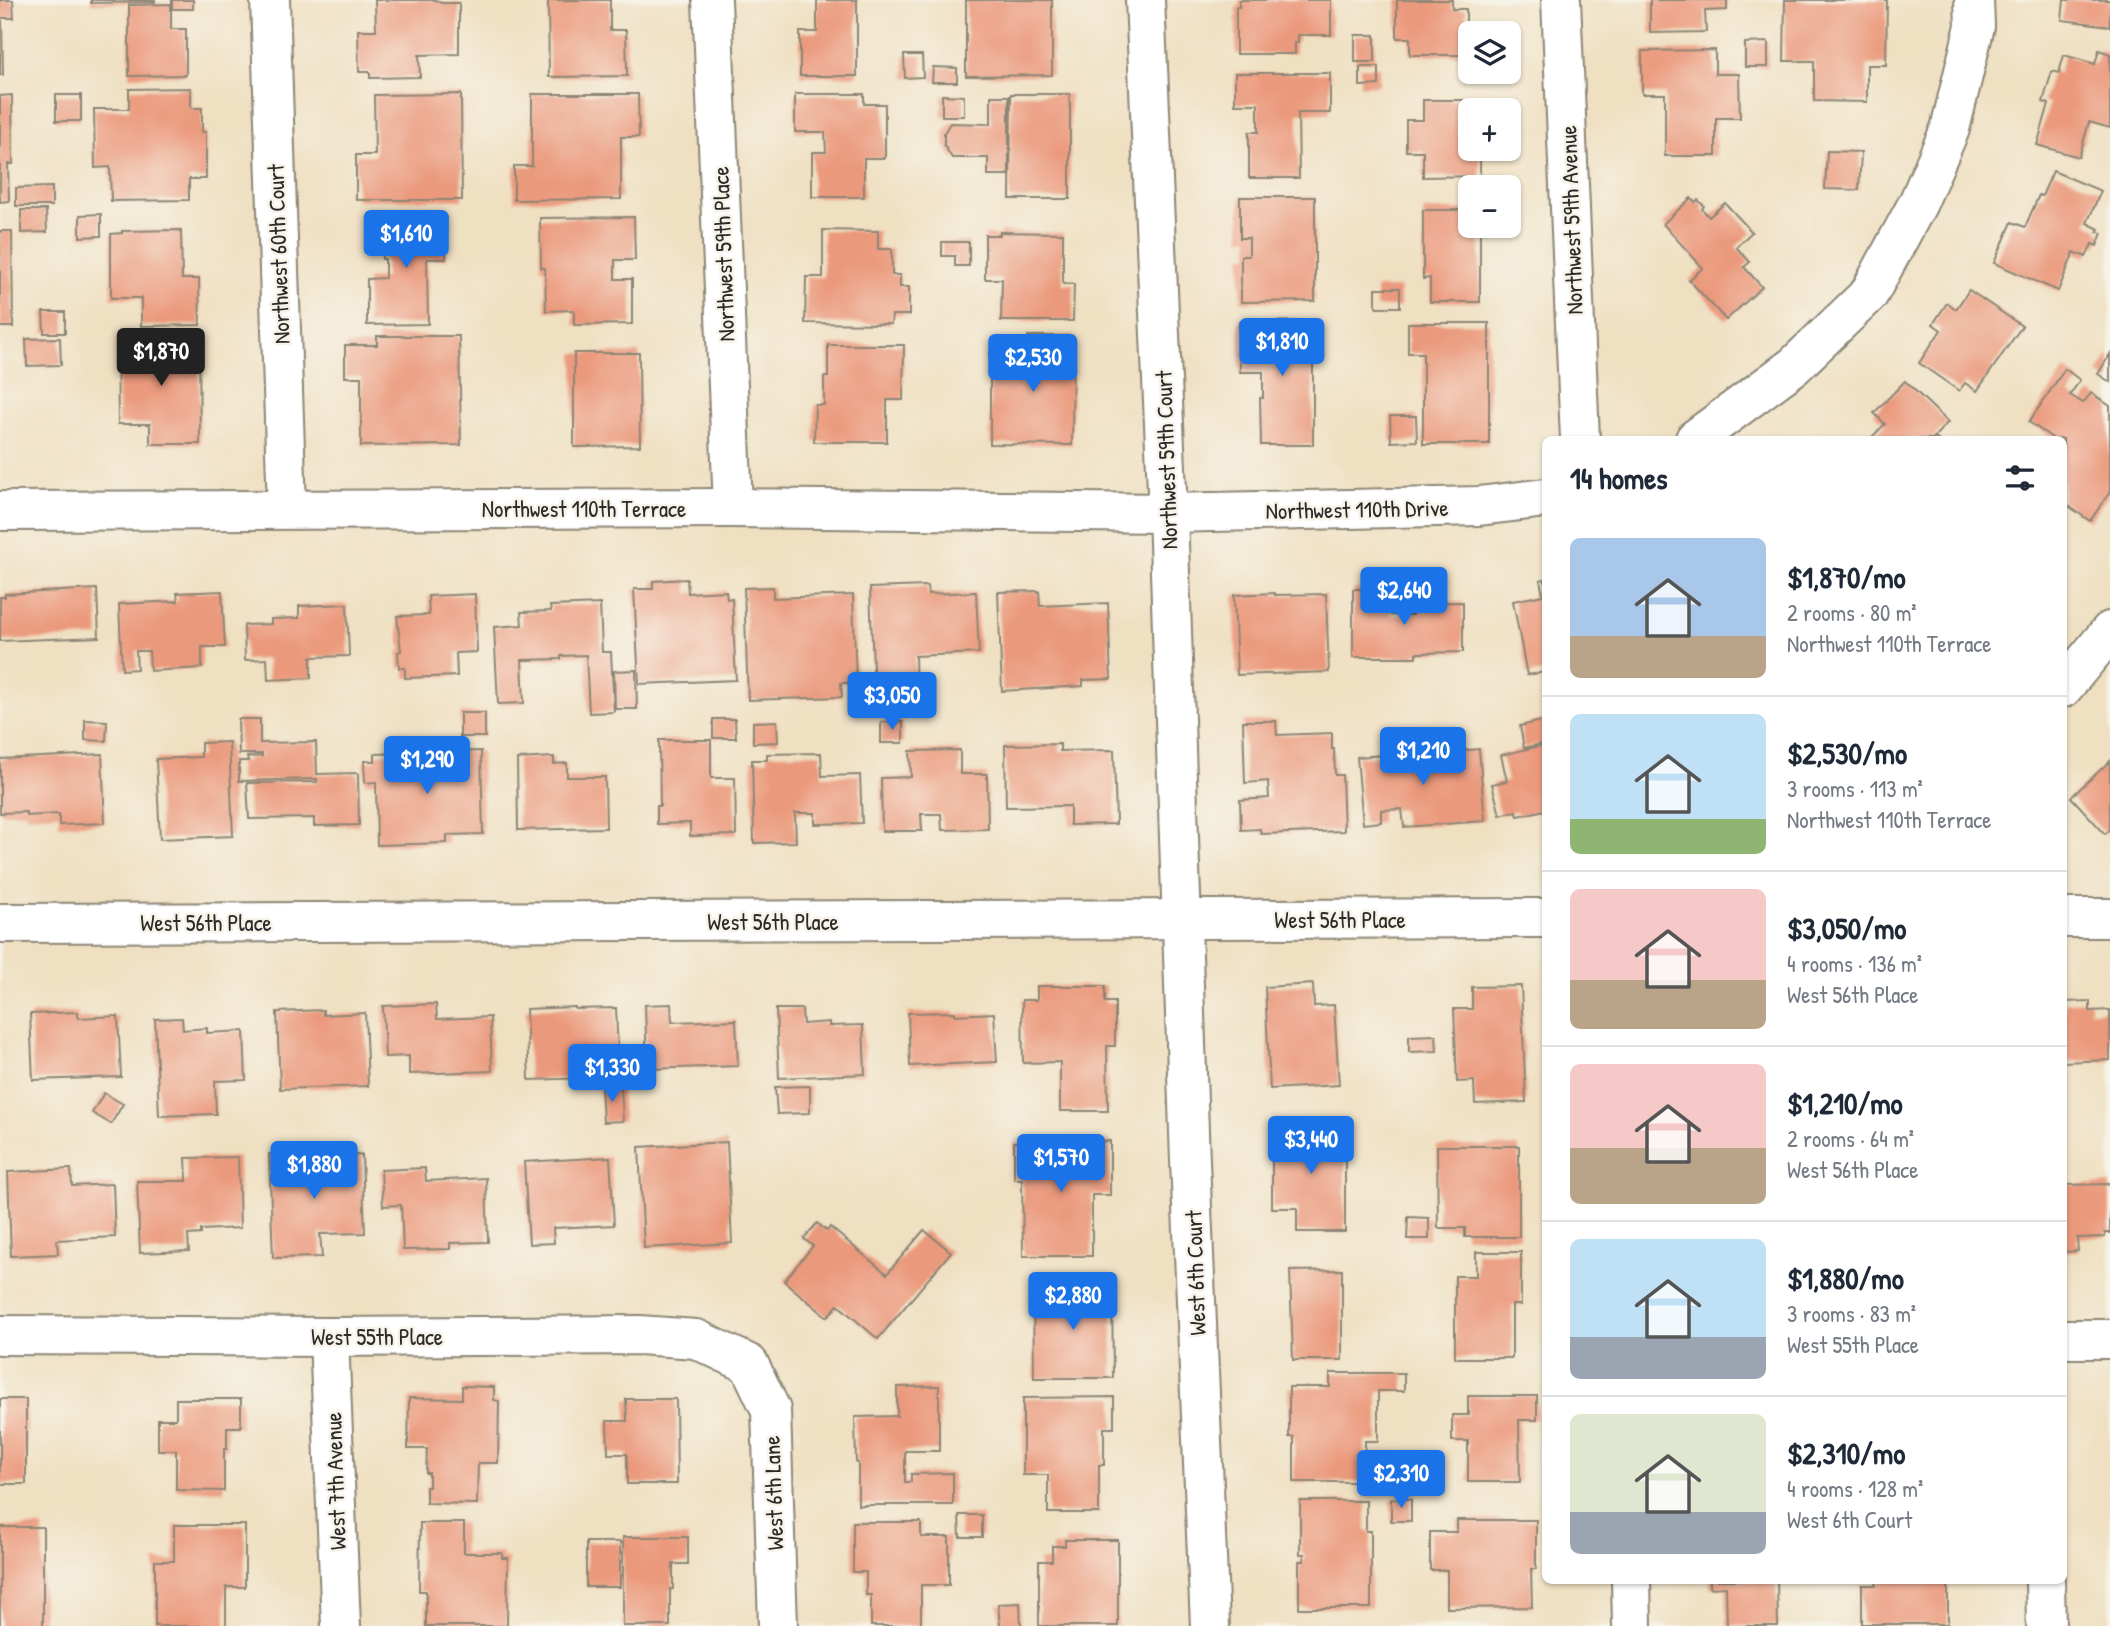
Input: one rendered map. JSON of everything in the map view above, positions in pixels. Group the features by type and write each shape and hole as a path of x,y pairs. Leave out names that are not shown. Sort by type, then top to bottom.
{"street":[{"name":"Northwest 60th Court","path":"270,0 287,509"},
{"name":"Northwest 59th Place","path":"712,0 733,508"},
{"name":"Northwest 59th Court","path":"1145,0 1168,513 1182,920"},
{"name":"Northwest 59th Avenue","path":"1561,0 1580,436"},
{"path":"1699,436 1794,366 1869,294 1918,203 1950,129 1975,26 1974,0"},
{"name":"Northwest 110th Drive","path":"1168,513 1479,506 1542,498"},
{"name":"Northwest 110th Terrace","path":"0,511 733,508 1168,513"},
{"path":"2067,683 2110,631"},
{"name":"West 56th Place","path":"0,923 1542,918"},
{"path":"2067,918 2110,918"},
{"name":"West 6th Court","path":"1182,920 1210,1626"},
{"name":"West 55th Place","path":"0,1335 639,1335 696,1339 749,1364"},
{"name":"West 7th Avenue","path":"329,1337 341,1626"},
{"path":"2067,1339 2110,1339"},
{"name":"West 6th Lane","path":"749,1364 771,1410 778,1626"},
{"path":"1631,1584 1632,1626"},
{"path":"2045,1584 2046,1626"}],"building":[{"path":"0,0 13,0 14,18 0,18"},
{"path":"91,0 155,0 155,2 91,3"},
{"path":"172,0 193,0 193,9 172,9"},
{"path":"375,0 435,0 441,3 459,3 459,54 419,55 420,77 370,78 370,72 359,72 358,30 376,30"},
{"path":"548,0 610,0 610,30 626,30 627,76 549,77"},
{"path":"817,0 857,0 857,76 800,76 800,32 817,32"},
{"path":"966,0 1052,0 1052,75 966,76"},
{"path":"1239,0 1331,0 1331,35 1298,35 1295,54 1236,54 1236,7 1239,7"},
{"path":"1397,0 1452,0 1452,9 1466,9 1466,21 1458,21 1458,55 1410,55 1410,38 1397,38"},
{"path":"1650,0 1727,0 1727,10 1705,11 1706,32 1650,33"},
{"path":"1785,0 1887,0 1886,65 1867,65 1867,102 1814,101 1814,61 1784,61"},
{"path":"2064,0 2110,0 2110,26 2062,20"},
{"path":"171,4 171,29 186,29 186,75 129,76 129,5"},
{"path":"2,21 3,75 0,75"},
{"path":"1355,35 1375,35 1375,62 1355,62"},
{"path":"1768,42 1768,67 1745,67 1745,43"},
{"path":"1715,50 1715,74 1739,74 1740,118 1716,118 1716,156 1665,156 1665,94 1642,94 1642,51"},
{"path":"2099,50 2110,54 2110,128 2089,122 2079,157 2037,145 2049,104 2043,102 2052,71 2059,73 2064,55 2095,64"},
{"path":"904,55 922,55 923,77 905,78"},
{"path":"933,67 957,68 957,82 932,82"},
{"path":"1360,67 1379,67 1379,85 1360,86"},
{"path":"1235,73 1330,73 1330,113 1298,113 1299,178 1249,178 1249,132 1258,132 1258,104 1235,104"},
{"path":"191,88 191,108 202,108 202,132 206,132 206,179 189,179 189,200 111,201 110,167 95,168 94,109 129,109 129,89"},
{"path":"461,94 462,200 356,200 356,155 375,155 374,95"},
{"path":"532,94 638,94 639,137 621,137 621,199 514,200 514,166 532,166"},
{"path":"795,94 864,94 864,104 885,104 885,158 864,158 864,197 812,197 812,152 826,152 825,132 795,132"},
{"path":"1011,94 1070,94 1070,199 1010,199"},
{"path":"12,95 13,164 8,164 9,201 0,202 0,96"},
{"path":"56,95 81,95 81,121 56,121"},
{"path":"942,95 964,96 964,116 942,116"},
{"path":"991,96 1009,96 1009,175 988,175 988,158 952,158 944,145 944,133 950,123 991,124"},
{"path":"1423,100 1458,100 1458,161 1480,161 1480,175 1423,177 1423,151 1406,151 1406,120 1423,120"},
{"path":"1827,151 1861,152 1859,190 1825,189"},
{"path":"2053,171 2101,191 2087,223 2102,233 2097,246 2092,244 2086,257 2074,252 2058,291 1994,263 2012,222 2025,227"},
{"path":"52,187 52,206 16,206 16,188"},
{"path":"1240,197 1315,197 1315,301 1241,302 1241,256 1249,256 1249,238 1240,238"},
{"path":"1691,198 1704,206 1702,209 1709,217 1725,203 1752,232 1736,247 1750,262 1744,267 1762,287 1726,320 1689,280 1703,268 1663,224"},
{"path":"21,210 46,210 47,232 21,233"},
{"path":"1423,210 1458,210 1458,238 1480,238 1480,302 1430,302 1430,278 1423,279"},
{"path":"101,214 101,236 80,237 80,215"},
{"path":"446,217 446,259 427,259 428,324 367,325 367,279 385,278 382,218"},
{"path":"634,217 635,260 615,260 615,279 632,279 632,324 574,325 574,310 546,311 545,268 541,268 540,218"},
{"path":"181,230 182,279 199,279 200,325 141,326 141,298 111,298 111,234 122,231"},
{"path":"823,230 878,231 878,249 892,249 892,275 900,275 900,287 909,287 909,315 892,315 891,324 805,323 806,277 823,277"},
{"path":"0,231 12,231 13,327 0,327"},
{"path":"1000,232 1063,233 1063,284 1074,284 1073,321 1001,321 1002,279 985,279 985,235 1000,235"},
{"path":"942,242 969,242 969,266 955,266 955,256 942,256"},
{"path":"1376,288 1400,288 1400,307 1376,307"},
{"path":"1969,290 2022,326 1977,391 1965,383 1959,391 1919,363 1941,330 1933,324 1947,303 1956,309"},
{"path":"43,312 65,312 65,333 44,333"},
{"path":"1313,321 1313,445 1261,445 1260,398 1263,398 1263,372 1240,372 1239,322"},
{"path":"1408,323 1489,323 1489,444 1423,444 1423,353 1408,353"},
{"path":"377,336 459,336 461,445 361,446 361,377 345,377 345,345 377,345"},
{"path":"1028,336 1073,336 1072,445 990,444 990,353 1028,353"},
{"path":"60,338 61,365 27,366 26,339"},
{"path":"199,338 200,444 150,444 150,424 118,424 117,339"},
{"path":"828,345 904,345 903,400 887,400 887,442 814,442 815,405 824,405 824,377 828,377"},
{"path":"574,353 639,353 640,446 574,447"},
{"path":"2110,354 2110,382 2098,374"},
{"path":"2065,369 2080,380 2070,395 2083,403 2091,393 2110,406 2110,492 2090,521 2067,505 2067,436 2050,436 2029,422"},
{"path":"1905,381 1948,422 1935,436 1873,436 1885,424 1874,413"},
{"path":"1390,416 1416,416 1417,441 1391,442"},
{"path":"687,579 688,593 726,591 727,599 732,598 736,680 639,684 634,589 653,589 653,581"},
{"path":"927,586 928,594 976,592 979,653 915,656 916,694 874,696 870,588"},
{"path":"773,587 773,598 853,595 856,683 841,683 842,697 748,700 744,588"},
{"path":"97,589 99,637 0,641 0,597 5,597 5,594"},
{"path":"1353,589 1391,589 1391,615 1412,615 1412,603 1463,602 1463,652 1416,653 1416,657 1353,657"},
{"path":"222,591 225,647 202,647 202,668 150,671 149,651 136,651 137,669 122,670 119,604 178,601 177,593"},
{"path":"1039,591 1040,606 1108,603 1111,679 1083,680 1083,686 1002,691 998,592"},
{"path":"475,594 477,652 456,653 457,676 405,678 405,668 399,668 398,652 401,651 397,616 429,615 428,596"},
{"path":"1326,594 1329,672 1237,675 1234,595"},
{"path":"1542,595 1542,672 1527,675 1513,601"},
{"path":"347,604 349,656 311,657 311,678 268,680 267,659 245,660 244,625 271,624 271,619 299,618 299,606"},
{"path":"600,604 602,652 611,652 614,712 589,713 586,655 522,660 524,703 498,704 494,627 522,625 521,612 551,611 550,606"},
{"path":"636,670 637,709 615,709 614,671"},
{"path":"460,713 485,713 485,737 460,737"},
{"path":"238,719 260,719 260,743 316,742 317,774 358,773 359,825 314,826 314,818 249,819 247,783 317,782 317,779 239,781 239,761 248,761 247,757 262,754 239,754"},
{"path":"713,719 735,719 736,738 713,738"},
{"path":"85,720 107,721 106,741 85,740"},
{"path":"777,721 778,742 753,743 753,722"},
{"path":"1243,721 1276,721 1277,735 1332,733 1335,775 1342,775 1344,831 1261,834 1260,829 1241,830 1240,800 1269,798 1268,781 1245,783"},
{"path":"1542,721 1542,744 1524,748 1520,726"},
{"path":"881,722 903,722 903,743 881,743"},
{"path":"659,740 711,740 711,778 735,778 736,835 690,836 690,823 657,824 657,806 660,806"},
{"path":"229,742 233,836 160,839 156,759 201,757 201,743"},
{"path":"1060,744 1060,751 1114,750 1116,824 1070,825 1070,806 1006,807 1005,745"},
{"path":"1542,746 1542,811 1518,816 1516,811 1500,815 1492,784 1507,781 1501,755"},
{"path":"1428,748 1428,754 1479,749 1485,821 1404,827 1402,809 1381,810 1381,822 1363,824 1357,757 1411,753 1411,749"},
{"path":"960,750 960,774 987,774 988,829 942,830 941,814 921,814 922,831 882,831 881,778 911,777 910,751"},
{"path":"481,751 483,834 447,835 447,843 377,845 376,782 365,783 364,761 375,761 375,754"},
{"path":"821,753 822,776 860,775 862,823 815,824 815,813 795,813 796,842 754,843 752,760 767,760 767,754"},
{"path":"102,754 105,823 59,825 59,814 26,816 26,812 0,813 0,759"},
{"path":"554,757 554,764 567,763 567,777 605,777 606,828 518,830 517,759"},
{"path":"2110,761 2110,830 2105,834 2071,797"},
{"path":"1313,984 1314,1006 1334,1005 1339,1085 1270,1089 1265,987"},
{"path":"1037,986 1105,986 1105,1002 1115,1002 1115,1046 1107,1046 1108,1111 1060,1111 1060,1062 1023,1063 1022,1000 1037,1000"},
{"path":"1521,986 1526,1102 1475,1104 1474,1081 1457,1082 1454,1009 1472,1009 1472,987"},
{"path":"2090,1001 2090,1011 2110,1010 2110,1060 2067,1062 2067,1002"},
{"path":"436,1004 437,1019 490,1017 492,1071 409,1074 409,1056 385,1057 383,1006"},
{"path":"671,1004 672,1022 736,1020 738,1066 647,1069 645,1005"},
{"path":"616,1008 619,1077 529,1080 526,1009"},
{"path":"776,1009 802,1009 803,1024 829,1022 829,1026 863,1025 865,1074 779,1078"},
{"path":"323,1010 323,1015 365,1013 368,1086 280,1089 277,1012"},
{"path":"78,1012 78,1018 118,1016 121,1077 33,1080 30,1014"},
{"path":"955,1012 955,1015 994,1013 997,1062 910,1066 908,1013"},
{"path":"182,1018 183,1030 207,1028 207,1033 244,1031 246,1080 215,1081 216,1114 159,1116 155,1019"},
{"path":"1436,1035 1437,1051 1409,1052 1409,1036"},
{"path":"810,1086 810,1113 777,1114 775,1087"},
{"path":"601,1087 621,1087 623,1121 603,1122"},
{"path":"104,1093 123,1104 111,1124 92,1113"},
{"path":"1345,1126 1345,1232 1297,1232 1297,1208 1272,1208 1272,1127"},
{"path":"1110,1141 1110,1195 1092,1195 1092,1256 1023,1256 1022,1179 1014,1179 1014,1142"},
{"path":"727,1142 732,1243 644,1248 639,1147"},
{"path":"1437,1146 1519,1146 1519,1237 1465,1237 1465,1228 1438,1228"},
{"path":"319,1152 319,1156 362,1155 365,1233 320,1234 322,1257 273,1258 269,1154"},
{"path":"238,1157 240,1228 201,1230 201,1234 188,1235 189,1251 140,1253 137,1181 187,1181 186,1158"},
{"path":"610,1157 614,1225 553,1228 554,1243 529,1244 524,1162"},
{"path":"425,1168 426,1181 486,1178 488,1242 450,1243 450,1249 403,1250 401,1205 383,1206 381,1170"},
{"path":"71,1169 72,1186 113,1184 115,1237 57,1240 58,1254 11,1256 8,1172"},
{"path":"2110,1184 2110,1233 2105,1233 2105,1237 2077,1238 2078,1251 2067,1252 2067,1185"},
{"path":"1408,1217 1429,1218 1429,1239 1407,1239"},
{"path":"817,1223 827,1231 830,1227 887,1274 924,1230 951,1252 878,1339 838,1305 827,1317 784,1281 813,1246 804,1239"},
{"path":"1476,1252 1521,1252 1521,1305 1512,1305 1512,1358 1455,1358 1455,1276 1476,1276"},
{"path":"1342,1270 1342,1360 1293,1360 1290,1271"},
{"path":"1033,1286 1112,1286 1113,1378 1034,1378"},
{"path":"1330,1373 1404,1373 1404,1391 1378,1391 1378,1441 1365,1441 1365,1482 1294,1482 1294,1437 1289,1437 1289,1387 1330,1387"},
{"path":"462,1386 494,1387 494,1400 499,1401 498,1463 478,1463 477,1504 426,1503 426,1487 429,1487 429,1473 426,1473 427,1449 408,1449 409,1398 462,1399"},
{"path":"939,1386 939,1451 905,1451 905,1482 911,1482 911,1474 953,1473 953,1505 858,1505 855,1417 897,1416 897,1387"},
{"path":"1468,1396 1537,1396 1537,1420 1519,1420 1520,1482 1468,1482 1468,1441 1452,1441 1452,1415 1468,1415"},
{"path":"1114,1397 1114,1428 1104,1428 1104,1465 1099,1465 1099,1513 1048,1513 1048,1475 1023,1475 1023,1398"},
{"path":"0,1399 26,1399 26,1484 0,1484"},
{"path":"176,1399 241,1399 241,1427 227,1427 224,1491 176,1490 176,1450 158,1450 158,1419 176,1419"},
{"path":"626,1399 676,1399 677,1484 627,1484 627,1454 608,1454 607,1421 627,1421"},
{"path":"1391,1499 1411,1499 1411,1521 1391,1521"},
{"path":"1300,1501 1366,1501 1366,1531 1371,1531 1371,1608 1299,1608 1299,1561 1304,1561 1304,1554 1300,1554"},
{"path":"959,1515 982,1515 982,1537 960,1537"},
{"path":"1457,1520 1536,1520 1536,1569 1531,1569 1532,1607 1447,1608 1447,1570 1430,1570 1430,1532 1457,1532"},
{"path":"853,1522 921,1522 921,1537 949,1537 949,1585 921,1585 921,1626 871,1626 871,1595 866,1595 866,1572 853,1572"},
{"path":"420,1523 464,1523 464,1553 502,1553 502,1558 508,1558 507,1626 426,1626 426,1591 419,1591"},
{"path":"174,1525 245,1525 245,1587 226,1587 226,1626 155,1626 155,1561 174,1561"},
{"path":"0,1527 43,1527 43,1626 0,1626"},
{"path":"623,1537 688,1537 688,1564 673,1564 670,1626 623,1626"},
{"path":"1065,1540 1118,1540 1118,1626 1039,1626 1039,1561 1052,1561 1052,1546 1065,1546"},
{"path":"586,1542 620,1542 620,1587 586,1587"},
{"path":"1710,1584 1777,1584 1778,1626 1727,1626 1726,1587 1710,1588"},
{"path":"1948,1584 1948,1624 1862,1624 1862,1585"},
{"path":"1020,1603 1021,1626 1000,1626 998,1604"}]}
